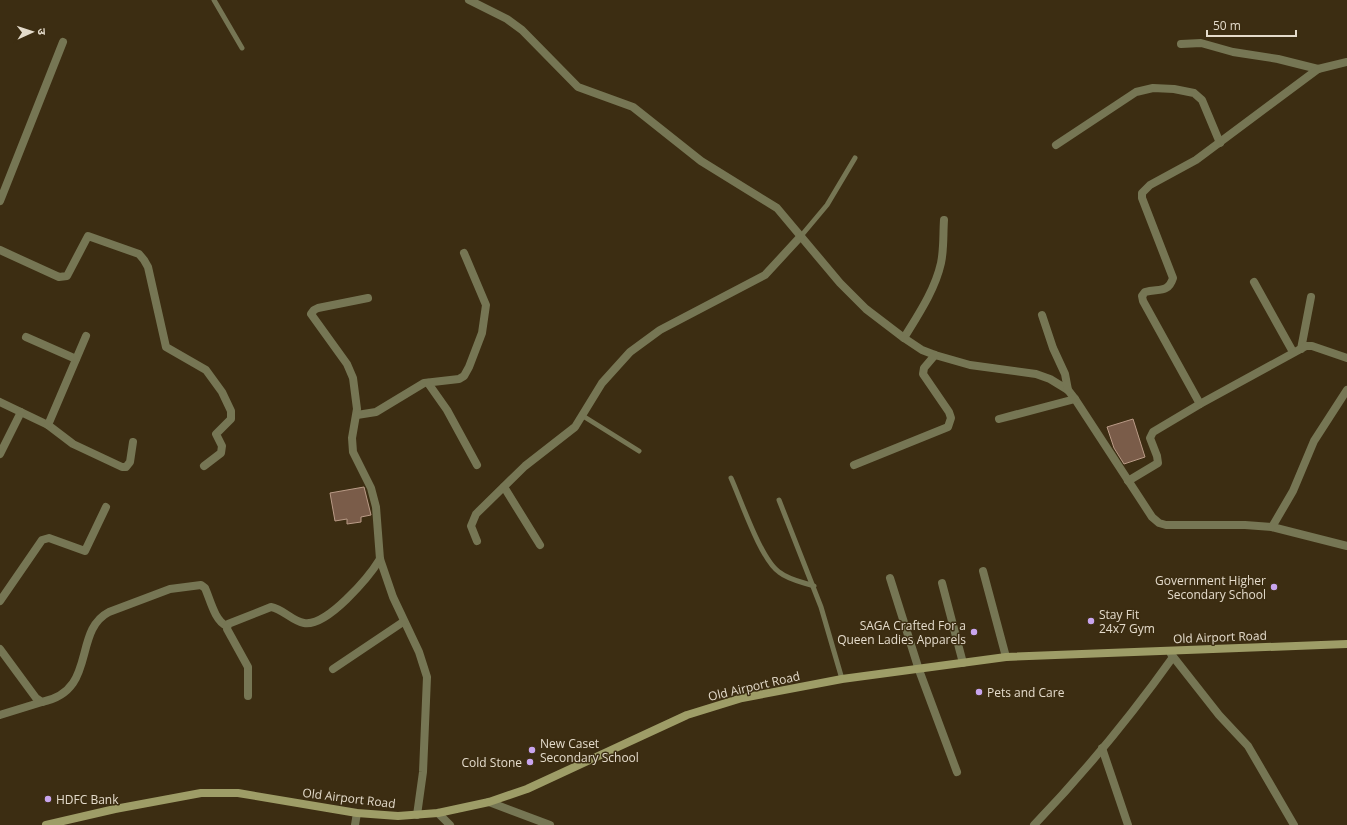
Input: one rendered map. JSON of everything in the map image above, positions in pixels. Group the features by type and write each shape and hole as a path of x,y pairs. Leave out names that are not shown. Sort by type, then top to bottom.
{"main road":[{"name":"Old Airport Road","path":"46,825 138,804 201,793 238,793 357,813 398,816 438,813 489,802 527,789 687,715 742,698 842,679 919,670 1006,657 1171,654 1347,644"}],"street":[{"path":"469,0 507,19 522,30 578,87 633,107 701,161 777,208 840,283 866,309 904,338 935,355 970,365 1036,374 1050,379 1068,390 1152,517 1159,523 1166,525 1272,527 1347,546"},
{"path":"0,201 63,42"},
{"path":"1182,44 1201,43 1233,52 1278,59 1318,69"},
{"path":"1200,404 1143,301 1142,296 1145,292 1164,290 1168,288 1173,278 1142,198 1142,193 1150,185 1196,160 1318,69 1347,62"},
{"path":"1056,145 1136,92 1153,88 1174,88 1194,93 1202,100 1220,143"},
{"path":"904,338 918,316 937,277 941,262 944,220"},
{"path":"0,250 58,277 67,276 88,236 139,254 148,267 166,347 206,370 222,392 230,411 231,419 216,434 222,446 221,452 204,466"},
{"path":"477,541 471,526 472,520 476,514 525,466 575,428 602,383 630,352 660,330 765,275 801,236"},
{"path":"357,415 376,412 428,383 459,379 464,376 482,333 486,305 464,253"},
{"path":"1254,282 1297,351"},
{"path":"1297,351 1311,296"},
{"path":"368,298 318,308 311,314 347,364 355,388 357,415 352,445 353,452 371,488 376,507 380,559 403,622 419,652 427,677 418,815"},
{"path":"1042,315 1053,348 1065,374 1068,390"},
{"path":"48,425 86,336"},
{"path":"26,337 76,359"},
{"path":"1128,481 1158,463 1151,435 1200,404 1306,346 1312,346 1347,358"},
{"path":"854,465 948,427 951,418 949,412 923,374 924,368 935,355"},
{"path":"428,383 447,410 477,465"},
{"path":"1272,527 1293,490 1314,441 1347,390"},
{"path":"999,419 1075,399"},
{"path":"0,402 48,425 73,444 122,467 126,467 130,462 133,442"},
{"path":"0,454 21,412"},
{"path":"504,487 540,545"},
{"path":"0,601 42,540 49,538 85,551 106,507"},
{"path":"227,626 231,622 270,607 276,608 303,623 318,620 346,601 372,571 380,559"},
{"path":"983,571 1006,657"},
{"path":"890,578 919,670 957,772"},
{"path":"942,583 963,663"},
{"path":"0,715 51,700 72,686 79,674 94,623 108,612 170,589 201,585 205,588 222,625 227,626 248,667 248,696"},
{"path":"333,669 403,622"},
{"path":"0,649 36,698 42,702"},
{"path":"1034,825 1146,696 1171,654 1219,715 1248,746 1294,825"},
{"path":"1102,748 1128,825"},
{"path":"489,802 550,825"},
{"path":"355,825 357,813"},
{"path":"438,813 450,825"}],"lane":[{"path":"214,0 242,48"},
{"path":"801,236 827,205 855,158"},
{"path":"583,416 639,451"},
{"path":"731,478 763,552 772,566 787,578 814,586"},
{"path":"779,500 814,586 842,679"}],"building":[{"path":"1133,419 1145,457 1124,464 1114,448 1107,427"},
{"path":"364,487 371,515 361,517 361,522 347,524 347,519 335,521 330,493"}],"place":[{"name":"Government Higher Secondary School","path":"1274,587"},
{"name":"Stay Fit 24x7 Gym","path":"1091,621"},
{"name":"SAGA Crafted For a Queen Ladies Apparels","path":"974,632"},
{"name":"Pets and Care","path":"979,692"},
{"name":"New Caset Secondary School","path":"532,750"},
{"name":"Cold Stone","path":"530,762"},
{"name":"HDFC Bank","path":"48,799"}]}
